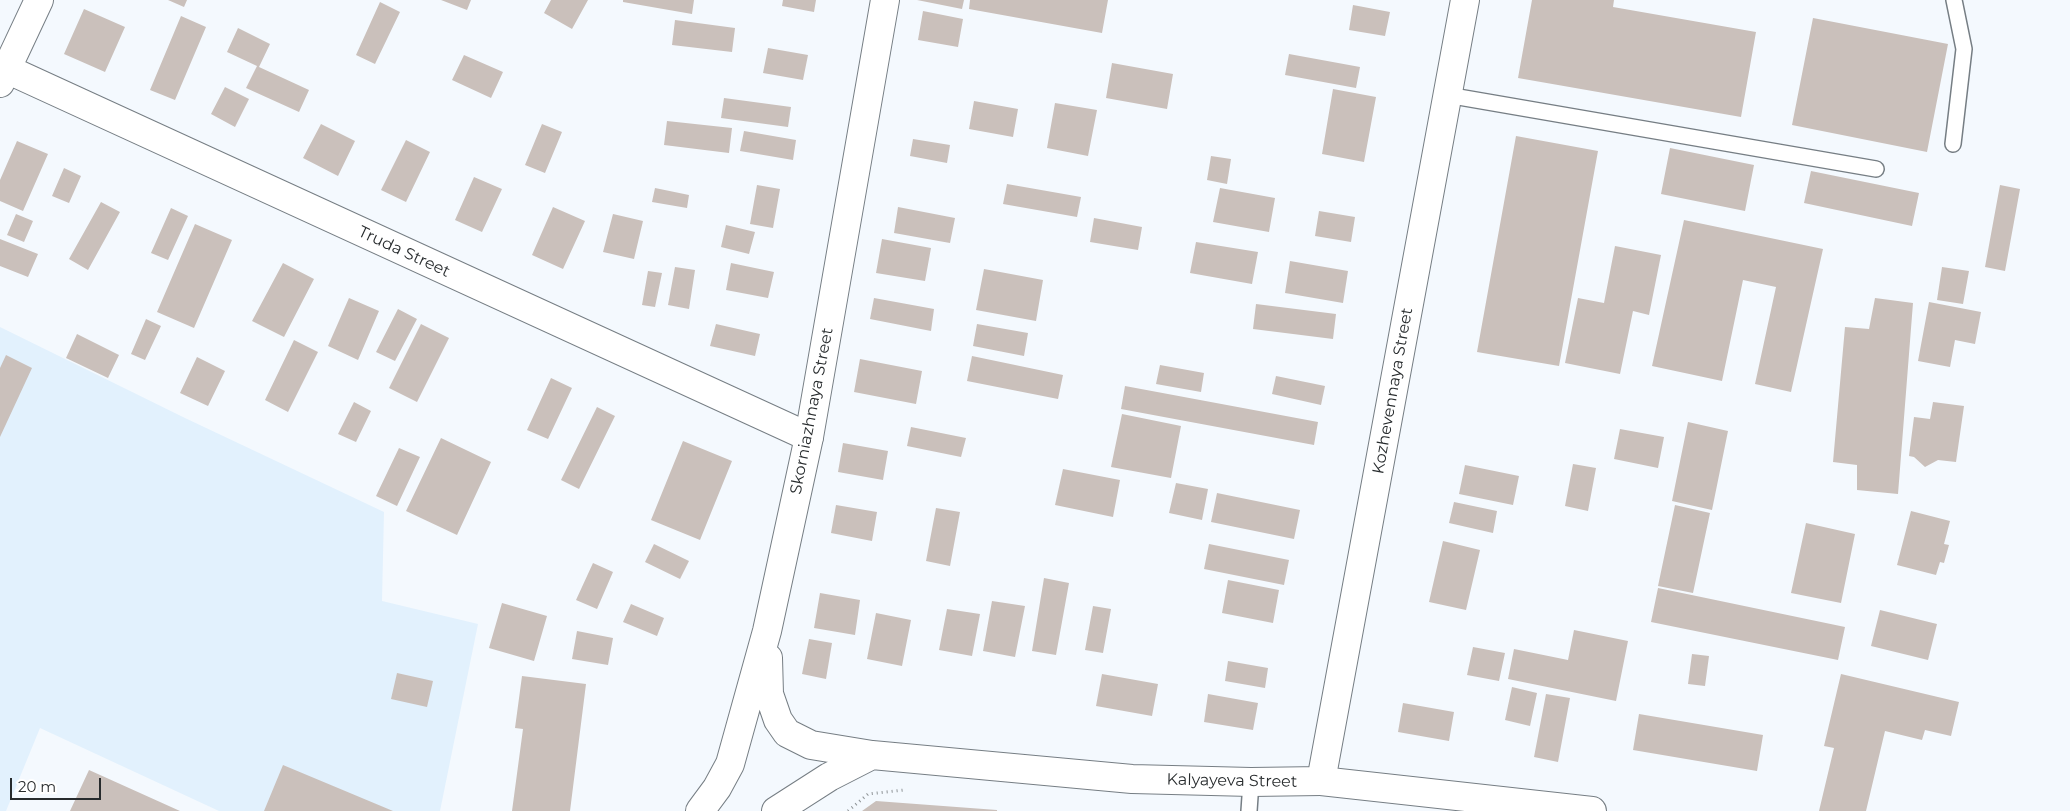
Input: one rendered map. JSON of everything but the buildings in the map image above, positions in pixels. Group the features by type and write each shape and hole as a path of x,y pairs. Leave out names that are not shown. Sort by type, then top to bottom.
{"main road":[{"path":"2,73 39,0"},
{"name":"Skorniazhnaya Street","path":"700,811 717,788 730,764 767,631 809,437 885,0"},
{"name":"Kozhevennaya Street","path":"1321,781 1465,0"},
{"name":"Truda Street","path":"2,73 809,437"},
{"name":"Kalyayeva Street","path":"767,631 769,694 778,720 787,733 812,745 872,755 1132,780 1321,781 1592,811"},
{"path":"776,811 828,777 872,755"}],"lane":[{"path":"1953,144 1964,49 1954,0"},
{"path":"1447,94 1876,169"},
{"path":"1249,811 1250,782"}],"path":[{"path":"848,811 868,794 910,789"}],"shaded area":[{"path":"0,327 185,418 384,512 382,601 478,624 440,811 219,811 40,728 6,811 0,811"}]}
